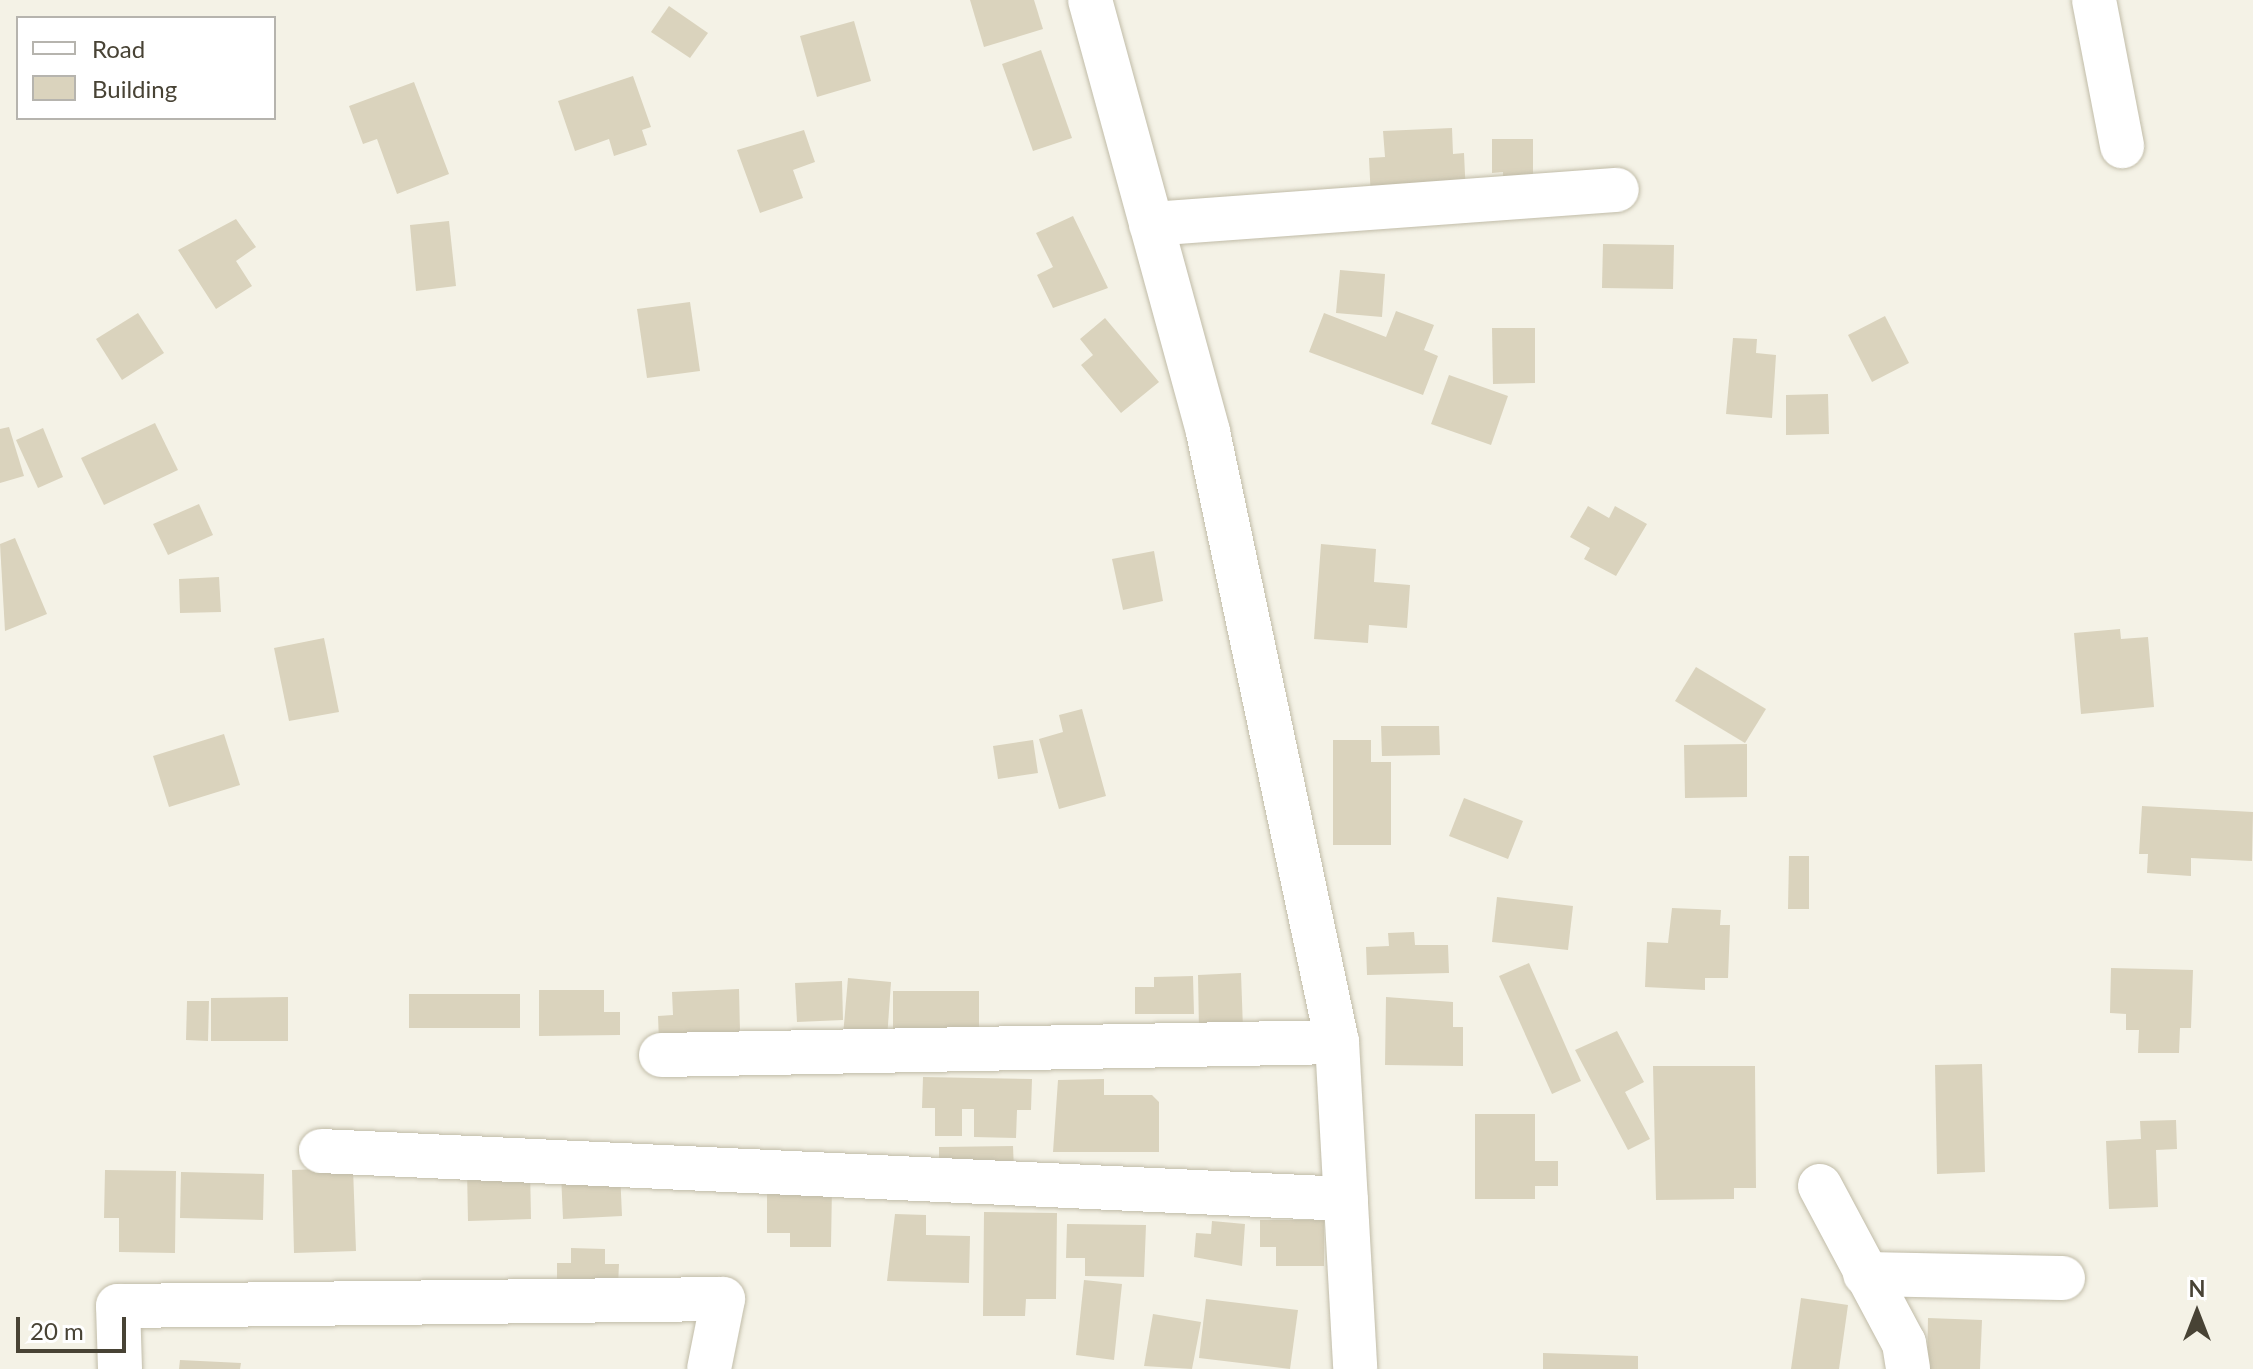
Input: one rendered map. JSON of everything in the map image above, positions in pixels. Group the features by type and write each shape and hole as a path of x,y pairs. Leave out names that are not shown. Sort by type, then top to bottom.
{"street":[{"path":"1090,0 1208,432 1337,1042 1355,1369"},
{"path":"2094,0 2122,146"},
{"path":"1151,224 1617,190"},
{"path":"661,1055 1337,1042"},
{"path":"321,1151 1346,1199"},
{"path":"1820,1186 1904,1343 1908,1369"},
{"path":"1865,1274 2063,1278"},
{"path":"120,1369 118,1306 723,1299 709,1369"}],"building":[{"path":"970,0 1034,0 1043,29 984,47"},
{"path":"669,6 708,33 690,58 651,32"},
{"path":"854,21 871,81 817,97 800,36"},
{"path":"1041,50 1072,138 1033,151 1002,64"},
{"path":"633,76 651,127 642,130 647,145 614,156 609,139 575,151 558,101"},
{"path":"414,82 449,174 397,194 377,139 363,144 349,106"},
{"path":"1452,128 1453,154 1464,153 1466,196 1371,200 1369,158 1385,157 1383,131"},
{"path":"804,130 815,162 793,170 803,198 760,213 737,150"},
{"path":"1492,139 1533,139 1533,191 1503,192 1503,172 1492,173"},
{"path":"1073,216 1108,288 1053,308 1037,275 1053,267 1036,233"},
{"path":"236,219 256,247 236,261 252,286 216,309 178,250"},
{"path":"449,221 456,286 416,291 410,225"},
{"path":"1603,244 1674,245 1673,289 1602,288"},
{"path":"1340,270 1385,274 1382,317 1336,313"},
{"path":"690,302 700,371 647,378 637,309"},
{"path":"1396,311 1434,325 1424,350 1438,356 1423,395 1309,352 1324,313 1386,337"},
{"path":"138,313 164,353 122,380 96,339"},
{"path":"1885,316 1909,363 1872,382 1848,335"},
{"path":"1105,318 1159,382 1121,413 1081,365 1093,355 1080,339"},
{"path":"1492,328 1535,328 1535,383 1493,384"},
{"path":"1733,338 1757,339 1756,353 1776,355 1772,418 1726,414"},
{"path":"1449,375 1508,396 1491,445 1431,424"},
{"path":"1828,394 1829,434 1786,435 1786,395"},
{"path":"155,423 178,470 104,505 81,458"},
{"path":"9,427 24,476 0,483 0,429"},
{"path":"43,428 63,477 38,488 16,440"},
{"path":"199,504 213,535 168,555 153,524"},
{"path":"1588,506 1609,518 1615,506 1647,524 1616,576 1584,559 1590,548 1570,537"},
{"path":"15,538 47,614 5,631 0,544"},
{"path":"1321,544 1376,549 1374,582 1410,585 1407,628 1369,625 1368,643 1314,639"},
{"path":"1154,551 1163,601 1123,610 1112,559"},
{"path":"219,577 221,612 180,613 179,579"},
{"path":"2120,629 2121,639 2148,637 2154,707 2081,714 2074,633"},
{"path":"324,638 339,712 289,721 274,648"},
{"path":"1696,667 1766,709 1745,743 1675,701"},
{"path":"1082,709 1106,796 1059,809 1039,739 1063,732 1059,715"},
{"path":"1381,726 1439,726 1440,755 1382,756"},
{"path":"224,734 240,785 169,807 153,756"},
{"path":"1033,740 1038,773 998,779 993,746"},
{"path":"1333,740 1371,740 1371,762 1391,762 1391,845 1333,845"},
{"path":"1747,744 1747,797 1685,798 1684,745"},
{"path":"1464,798 1523,821 1508,859 1449,836"},
{"path":"2142,806 2253,812 2252,861 2191,858 2191,876 2147,873 2148,854 2139,854"},
{"path":"1789,856 1809,856 1809,909 1788,909"},
{"path":"1497,897 1573,906 1568,950 1492,942"},
{"path":"1672,908 1721,910 1720,925 1730,925 1728,978 1705,978 1705,990 1645,987 1647,942 1668,943"},
{"path":"1414,932 1415,945 1448,945 1449,973 1367,975 1366,947 1389,946 1388,933"},
{"path":"1529,963 1581,1081 1552,1094 1499,976"},
{"path":"2111,968 2193,970 2191,1028 2180,1028 2179,1053 2138,1053 2139,1030 2126,1030 2126,1014 2110,1013"},
{"path":"1241,973 1243,1029 1199,1030 1198,975"},
{"path":"1193,976 1194,1014 1135,1014 1135,987 1154,987 1154,977"},
{"path":"848,978 891,982 887,1039 843,1036"},
{"path":"842,981 843,1020 797,1022 795,983"},
{"path":"739,989 740,1032 659,1041 658,1016 673,1015 672,992"},
{"path":"539,990 604,990 604,1012 620,1012 620,1035 539,1036"},
{"path":"893,991 979,991 979,1031 893,1031"},
{"path":"409,994 520,994 520,1028 409,1028"},
{"path":"288,997 288,1041 211,1041 211,998"},
{"path":"1386,997 1453,1002 1453,1027 1463,1027 1463,1066 1385,1065"},
{"path":"187,1001 209,1001 208,1041 186,1040"},
{"path":"1617,1031 1644,1082 1625,1092 1650,1139 1628,1150 1575,1050"},
{"path":"1982,1064 1985,1172 1937,1174 1935,1065"},
{"path":"1653,1066 1755,1066 1756,1188 1734,1188 1734,1199 1656,1200"},
{"path":"923,1077 1032,1079 1031,1110 1017,1110 1016,1138 974,1137 974,1109 962,1109 962,1136 935,1136 935,1108 922,1108"},
{"path":"1104,1079 1104,1095 1152,1095 1159,1102 1159,1152 1053,1152 1058,1080"},
{"path":"1475,1114 1535,1114 1535,1161 1558,1161 1558,1186 1535,1186 1535,1199 1475,1199"},
{"path":"2176,1120 2177,1149 2156,1150 2158,1207 2109,1209 2106,1141 2141,1139 2140,1121"},
{"path":"1013,1146 1014,1171 939,1160 939,1147"},
{"path":"530,1167 531,1219 468,1221 467,1169"},
{"path":"353,1168 356,1251 294,1253 292,1170"},
{"path":"105,1170 176,1171 175,1253 119,1252 119,1218 104,1218"},
{"path":"620,1171 622,1216 563,1219 561,1174"},
{"path":"181,1172 264,1174 263,1220 180,1218"},
{"path":"767,1185 832,1186 831,1247 790,1247 790,1233 767,1233"},
{"path":"984,1212 1057,1213 1056,1299 1026,1299 1025,1316 983,1316"},
{"path":"895,1214 926,1215 926,1235 970,1236 969,1283 887,1281"},
{"path":"1260,1220 1324,1220 1324,1266 1276,1266 1276,1247 1260,1247"},
{"path":"1212,1221 1245,1224 1242,1266 1194,1257 1196,1233 1211,1234"},
{"path":"1067,1224 1146,1225 1144,1277 1085,1276 1085,1258 1066,1258"},
{"path":"571,1248 605,1249 605,1264 619,1264 618,1286 557,1286 557,1263 571,1263"},
{"path":"1084,1280 1122,1284 1114,1360 1076,1355"},
{"path":"1801,1298 1848,1305 1839,1369 1791,1369"},
{"path":"1206,1299 1298,1310 1290,1369 1199,1358"},
{"path":"1153,1314 1201,1322 1192,1369 1144,1366"},
{"path":"1928,1318 1982,1320 1980,1369 1927,1369"},
{"path":"1543,1353 1638,1356 1638,1369 1543,1369"},
{"path":"180,1360 241,1363 240,1369 179,1369"}]}
